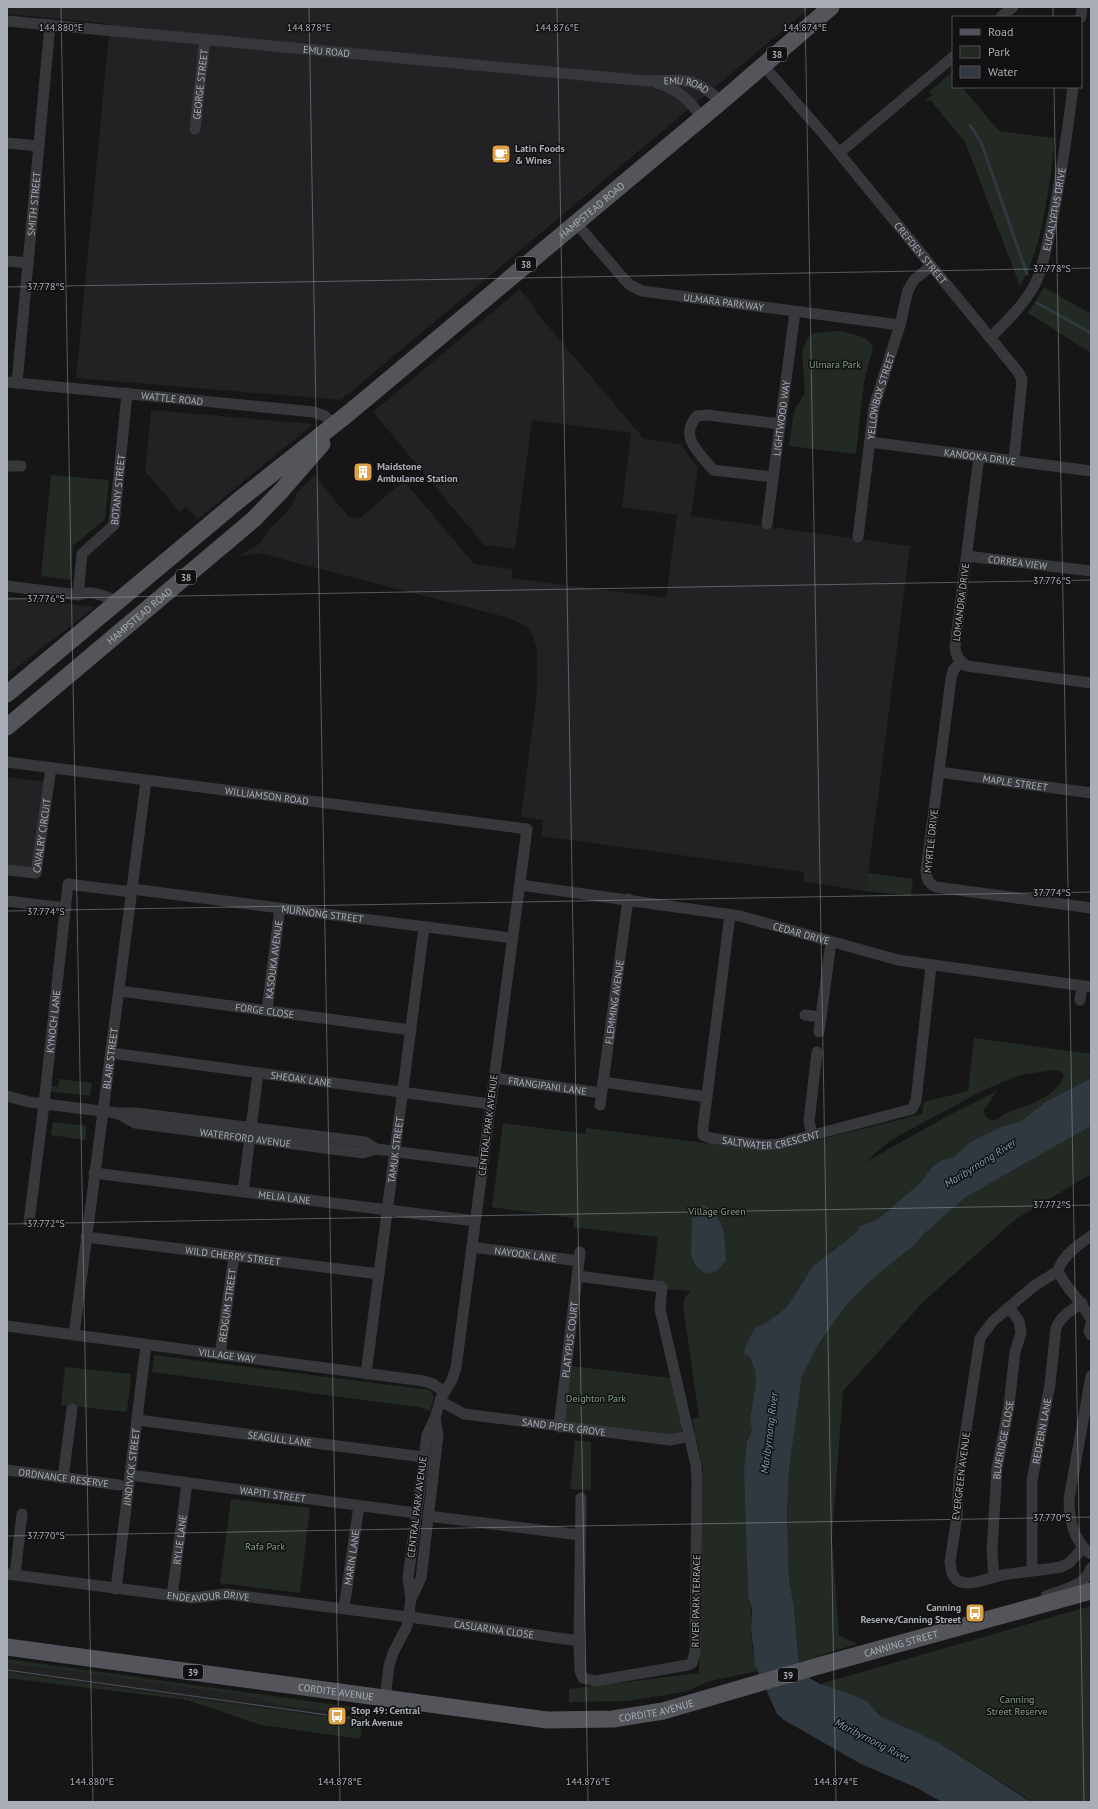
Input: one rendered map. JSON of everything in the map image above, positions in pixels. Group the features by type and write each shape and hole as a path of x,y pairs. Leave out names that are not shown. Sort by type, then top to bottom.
{"main road":[{"name":"HAMPSTEAD ROAD","path":"7,694 239,500 350,412 764,66 831,7"},
{"name":"HAMPSTEAD ROAD","path":"7,727 258,515 350,412"},
{"name":"CANNING STREET","path":"711,1699 866,1653 1091,1591"},
{"name":"CORDITE AVENUE","path":"7,1647 546,1720 613,1719 663,1711 711,1699"}],"street":[{"path":"1002,16 1013,7"},
{"name":"EMU ROAD","path":"7,21 647,81 679,80 692,82 701,86 722,101"},
{"name":"SMITH STREET","path":"12,383 28,263 50,25"},
{"name":"GEORGE STREET","path":"195,129 205,39"},
{"path":"839,153 952,58"},
{"name":"CREFDEN STREET","path":"764,66 839,153 1019,373 1022,380 1014,460"},
{"name":"EMU ROAD","path":"647,81 674,89 685,96 702,117"},
{"name":"EUCALYPTUS DRIVE","path":"990,338 1029,294 1035,284 1043,264 1056,206 1066,143 1072,88"},
{"path":"7,143 39,146"},
{"name":"ULMARA PARKWAY","path":"576,223 624,279 636,289 649,293 900,325"},
{"path":"7,261 28,263"},
{"name":"YELLOWBOX STREET","path":"858,537 874,407 900,325 908,290 914,280 931,266"},
{"name":"LIGHTWOOD WAY","path":"767,524 795,312"},
{"name":"WATTLE ROAD","path":"12,383 314,412 325,416 334,425"},
{"name":"BOTANY STREET","path":"78,595 82,554 114,525 127,393"},
{"path":"773,477 713,470 690,440 689,430 691,423 697,416 707,415 780,424"},
{"name":"KANOOKA DRIVE","path":"870,442 1091,471"},
{"name":"LOMANDRA DRIVE","path":"960,662 956,656 956,647 979,456"},
{"path":"7,466 21,466"},
{"name":"CORREA VIEW","path":"967,556 1091,571"},
{"path":"7,586 78,595 98,602 102,614"},
{"path":"78,595 84,593 100,593 118,601"},
{"path":"960,662 969,666 1091,683"},
{"name":"MYRTLE DRIVE","path":"960,662 953,671 951,679 926,871 930,884 936,887 1091,908"},
{"name":"WILLIAMSON ROAD","path":"7,762 527,829"},
{"name":"CAVALRY CIRCUIT","path":"7,870 36,873 51,768"},
{"name":"MAPLE STREET","path":"939,772 1091,792"},
{"name":"BLAIR STREET","path":"74,1336 94,1173 112,1054 146,781"},
{"name":"CENTRAL PARK AVENUE","path":"385,1698 389,1666 393,1653 408,1626 411,1599 408,1578 427,1434 435,1418 442,1396 452,1380 456,1368 527,829"},
{"name":"KYNOCH LANE","path":"29,1222 44,1104 68,884 132,890"},
{"name":"CEDAR DRIVE","path":"520,885 628,899 730,915 898,960 931,966 1086,986 1080,1000"},
{"name":"MURNONG STREET","path":"132,890 512,938"},
{"name":"FLEMMING AVENUE","path":"600,1105 628,899"},
{"path":"7,901 66,908"},
{"name":"KASOUKA AVENUE","path":"267,1010 280,908"},
{"name":"SALTWATER CRESCENT","path":"730,915 703,1135 710,1138 761,1145 779,1144 912,1108 916,1101 931,966"},
{"name":"TAMUK STREET","path":"366,1374 424,927"},
{"path":"819,1032 831,942"},
{"name":"FORGE CLOSE","path":"120,991 411,1030"},
{"path":"805,1015 821,1017"},
{"path":"812,1135 809,1121 817,1052"},
{"name":"SHEOAK LANE","path":"112,1054 490,1104"},
{"path":"242,1192 258,1073"},
{"name":"FRANGIPANI LANE","path":"494,1078 707,1097"},
{"name":"WATERFORD AVENUE","path":"7,1096 29,1102"},
{"name":"WATERFORD AVENUE","path":"7,1102 29,1102 104,1111 117,1114 135,1123 363,1153 376,1149"},
{"name":"WATERFORD AVENUE","path":"117,1114 136,1113 365,1142 376,1149 483,1163"},
{"name":"MELIA LANE","path":"94,1173 475,1221"},
{"path":"1091,1236 1064,1258 1058,1271 1082,1303 1091,1320"},
{"name":"WILD CHERRY STREET","path":"86,1237 379,1274"},
{"name":"NAYOOK LANE","path":"472,1247 579,1257"},
{"name":"REDGUM STREET","path":"220,1355 234,1256"},
{"name":"PLATYPUS COURT","path":"558,1427 579,1257"},
{"name":"EVERGREEN AVENUE","path":"1058,1271 1043,1279 992,1321 984,1331 978,1348 959,1476 957,1516 950,1562 951,1572 954,1578 960,1582 969,1583 994,1577 1061,1567 1070,1563 1087,1551"},
{"name":"RIVER PARK TERRACE","path":"577,1276 662,1287 660,1309 690,1436 697,1480 695,1652 692,1662 686,1666 591,1681 583,1678 580,1671 579,1641 581,1498"},
{"name":"REDFERN LANE","path":"1032,1571 1032,1481 1050,1384 1056,1328 1059,1321 1067,1313 1082,1303"},
{"name":"BLUERIDGE CLOSE","path":"994,1577 992,1551 997,1468 1009,1406 1015,1352 1021,1333 1019,1321 1009,1307"},
{"path":"1091,1324 1089,1331 1091,1335"},
{"name":"VILLAGE WAY","path":"7,1326 424,1382 433,1384 442,1396"},
{"name":"JINDIVICK STREET","path":"116,1589 146,1345"},
{"path":"1087,1551 1075,1534 1069,1516 1070,1499 1087,1427 1091,1376"},
{"name":"SAND PIPER GROVE","path":"442,1396 464,1414 670,1440 690,1436"},
{"path":"63,1478 72,1409"},
{"name":"CENTRAL PARK AVENUE","path":"411,1599 420,1578 438,1435 435,1418"},
{"name":"SEAGULL LANE","path":"137,1420 424,1457"},
{"name":"ORDNANCE RESERVE","path":"7,1470 119,1486"},
{"name":"WAPITI STREET","path":"130,1475 416,1513"},
{"name":"RYLIE LANE","path":"172,1596 187,1483"},
{"name":"MARIN LANE","path":"344,1608 358,1506"},
{"path":"11,1575 22,1514"},
{"path":"428,1516 580,1535"},
{"path":"1002,1616 1035,1600 1081,1582 1087,1577 1091,1568"},
{"name":"ENDEAVOUR DRIVE","path":"11,1575 172,1596 192,1598 226,1594 409,1617"},
{"name":"CASUARINA CLOSE","path":"409,1617 579,1641"}],"shaded area":[{"path":"7,7 811,7 341,400 76,378 110,24 7,14"},
{"path":"520,289 533,305 536,312 644,439 680,444 698,468 691,516 910,546 866,891 803,882 804,872 541,836 543,820 521,817 537,692 537,650 533,636 526,626 509,618 259,553 238,557 259,544 270,529 292,506 297,493 314,475 349,517 360,518 404,481 474,564 512,569 512,578 666,598 677,515 622,507 631,433 532,420 515,549 484,545 373,412"},
{"path":"151,410 313,424 198,519 186,507 180,512 145,471"},
{"path":"7,596 95,607 7,675"},
{"path":"7,777 47,782 35,869 7,866"},
{"path":"7,1663 242,1695 278,1705 361,1717 360,1722 7,1672"}],"green space":[{"path":"952,72 952,88 963,88 999,131 1055,138 1048,195 1040,234 1035,252 1020,286 965,142 931,101 925,100 932,95 929,92"},
{"path":"1044,287 1091,314 1091,353 1028,313"},
{"name":"Ulmara Park","path":"841,331 863,337 872,344 873,348 864,382 856,454 789,446 794,411 805,393 802,351 807,339 813,333"},
{"path":"51,475 109,480 105,519 73,546 70,580 41,576"},
{"path":"868,873 913,879 911,896 866,891"},
{"name":"Village Green","path":"974,1038 1091,1054 1089,1079 1047,1101 1019,1122 1003,1126 970,1142 954,1157 942,1160 933,1166 921,1182 877,1220 860,1226 856,1233 813,1266 786,1308 766,1323 755,1328 748,1340 745,1346 744,1354 750,1357 755,1371 756,1381 750,1420 752,1431 747,1441 744,1470 748,1597 751,1609 753,1650 758,1671 710,1681 687,1691 666,1695 627,1701 569,1702 569,1689 699,1673 703,1469 692,1419 699,1417 683,1305 685,1297 691,1291 666,1289 667,1283 653,1281 658,1237 573,1227 574,1218 492,1207 503,1123 585,1134 586,1128 761,1150 778,1150 922,1114 924,1102 968,1091","holes":["1054,1070 1060,1071 1064,1075 1061,1083 1049,1095 1033,1103 1007,1113 998,1119 991,1120 985,1116 984,1110 997,1091 949,1115 864,1163 891,1140 982,1091 1020,1075"]},
{"path":"59,1079 92,1083 90,1096 48,1091 49,1086 58,1087"},
{"path":"53,1122 87,1126 85,1140 51,1135"},
{"path":"1091,1126 1091,1174 1016,1219 924,1301 843,1391 832,1538 839,1635 857,1644 799,1662 794,1606 789,1580 787,1512 789,1469 802,1376 820,1342 848,1303 878,1274 910,1249 925,1233 966,1197"},
{"path":"154,1355 430,1390 434,1396 430,1411 418,1407 152,1372"},
{"name":"Deighton Park","path":"571,1366 671,1378 682,1425 681,1433 672,1435 564,1423"},
{"path":"65,1367 131,1374 127,1412 61,1405"},
{"path":"575,1440 591,1442 591,1490 570,1489"},
{"name":"Rafa Park","path":"231,1499 310,1508 300,1593 220,1583"},
{"name":"Canning Street Reserve","path":"1091,1606 1091,1802 1029,1802 1025,1797 938,1742 880,1716 867,1701 820,1684"},
{"path":"7,1659 367,1709 367,1714 370,1715 369,1723 362,1723 360,1739 261,1725 187,1700 7,1678 7,1672 360,1722 362,1714 359,1711 331,1707 330,1712 278,1705 242,1695 7,1663"}],"water":[{"name":"Maribyrnong River","path":"1091,1078 1091,1126 966,1197 925,1233 910,1249 878,1274 848,1303 820,1342 802,1376 789,1469 787,1512 789,1580 794,1606 799,1664 803,1672 811,1679 820,1684 867,1701 880,1716 938,1742 1029,1802 942,1802 915,1787 861,1764 784,1720 777,1714 755,1665 751,1629 752,1609 748,1597 744,1470 747,1441 752,1431 750,1420 756,1381 755,1371 750,1357 744,1354 747,1343 755,1328 766,1323 786,1308 813,1266 856,1233 860,1226 877,1220 921,1182 933,1166 942,1160 954,1157 970,1142 1003,1126 1019,1122 1047,1101"},
{"path":"705,1205 712,1211 721,1223 724,1236 726,1260 717,1271 706,1274 696,1266 691,1255 692,1219 697,1207"}],"waterway":[{"path":"970,125 981,142 1027,274"},
{"path":"1037,303 1091,333"}],"tram line":[{"path":"7,1670 356,1719"}],"place":[{"name":"Latin Foods & Wines","path":"501,154"},
{"name":"Maidstone Ambulance Station","path":"363,472"},
{"name":"Canning Reserve/Canning Street","path":"975,1613"},
{"name":"Stop 49: Central Park Avenue","path":"337,1716"}]}
